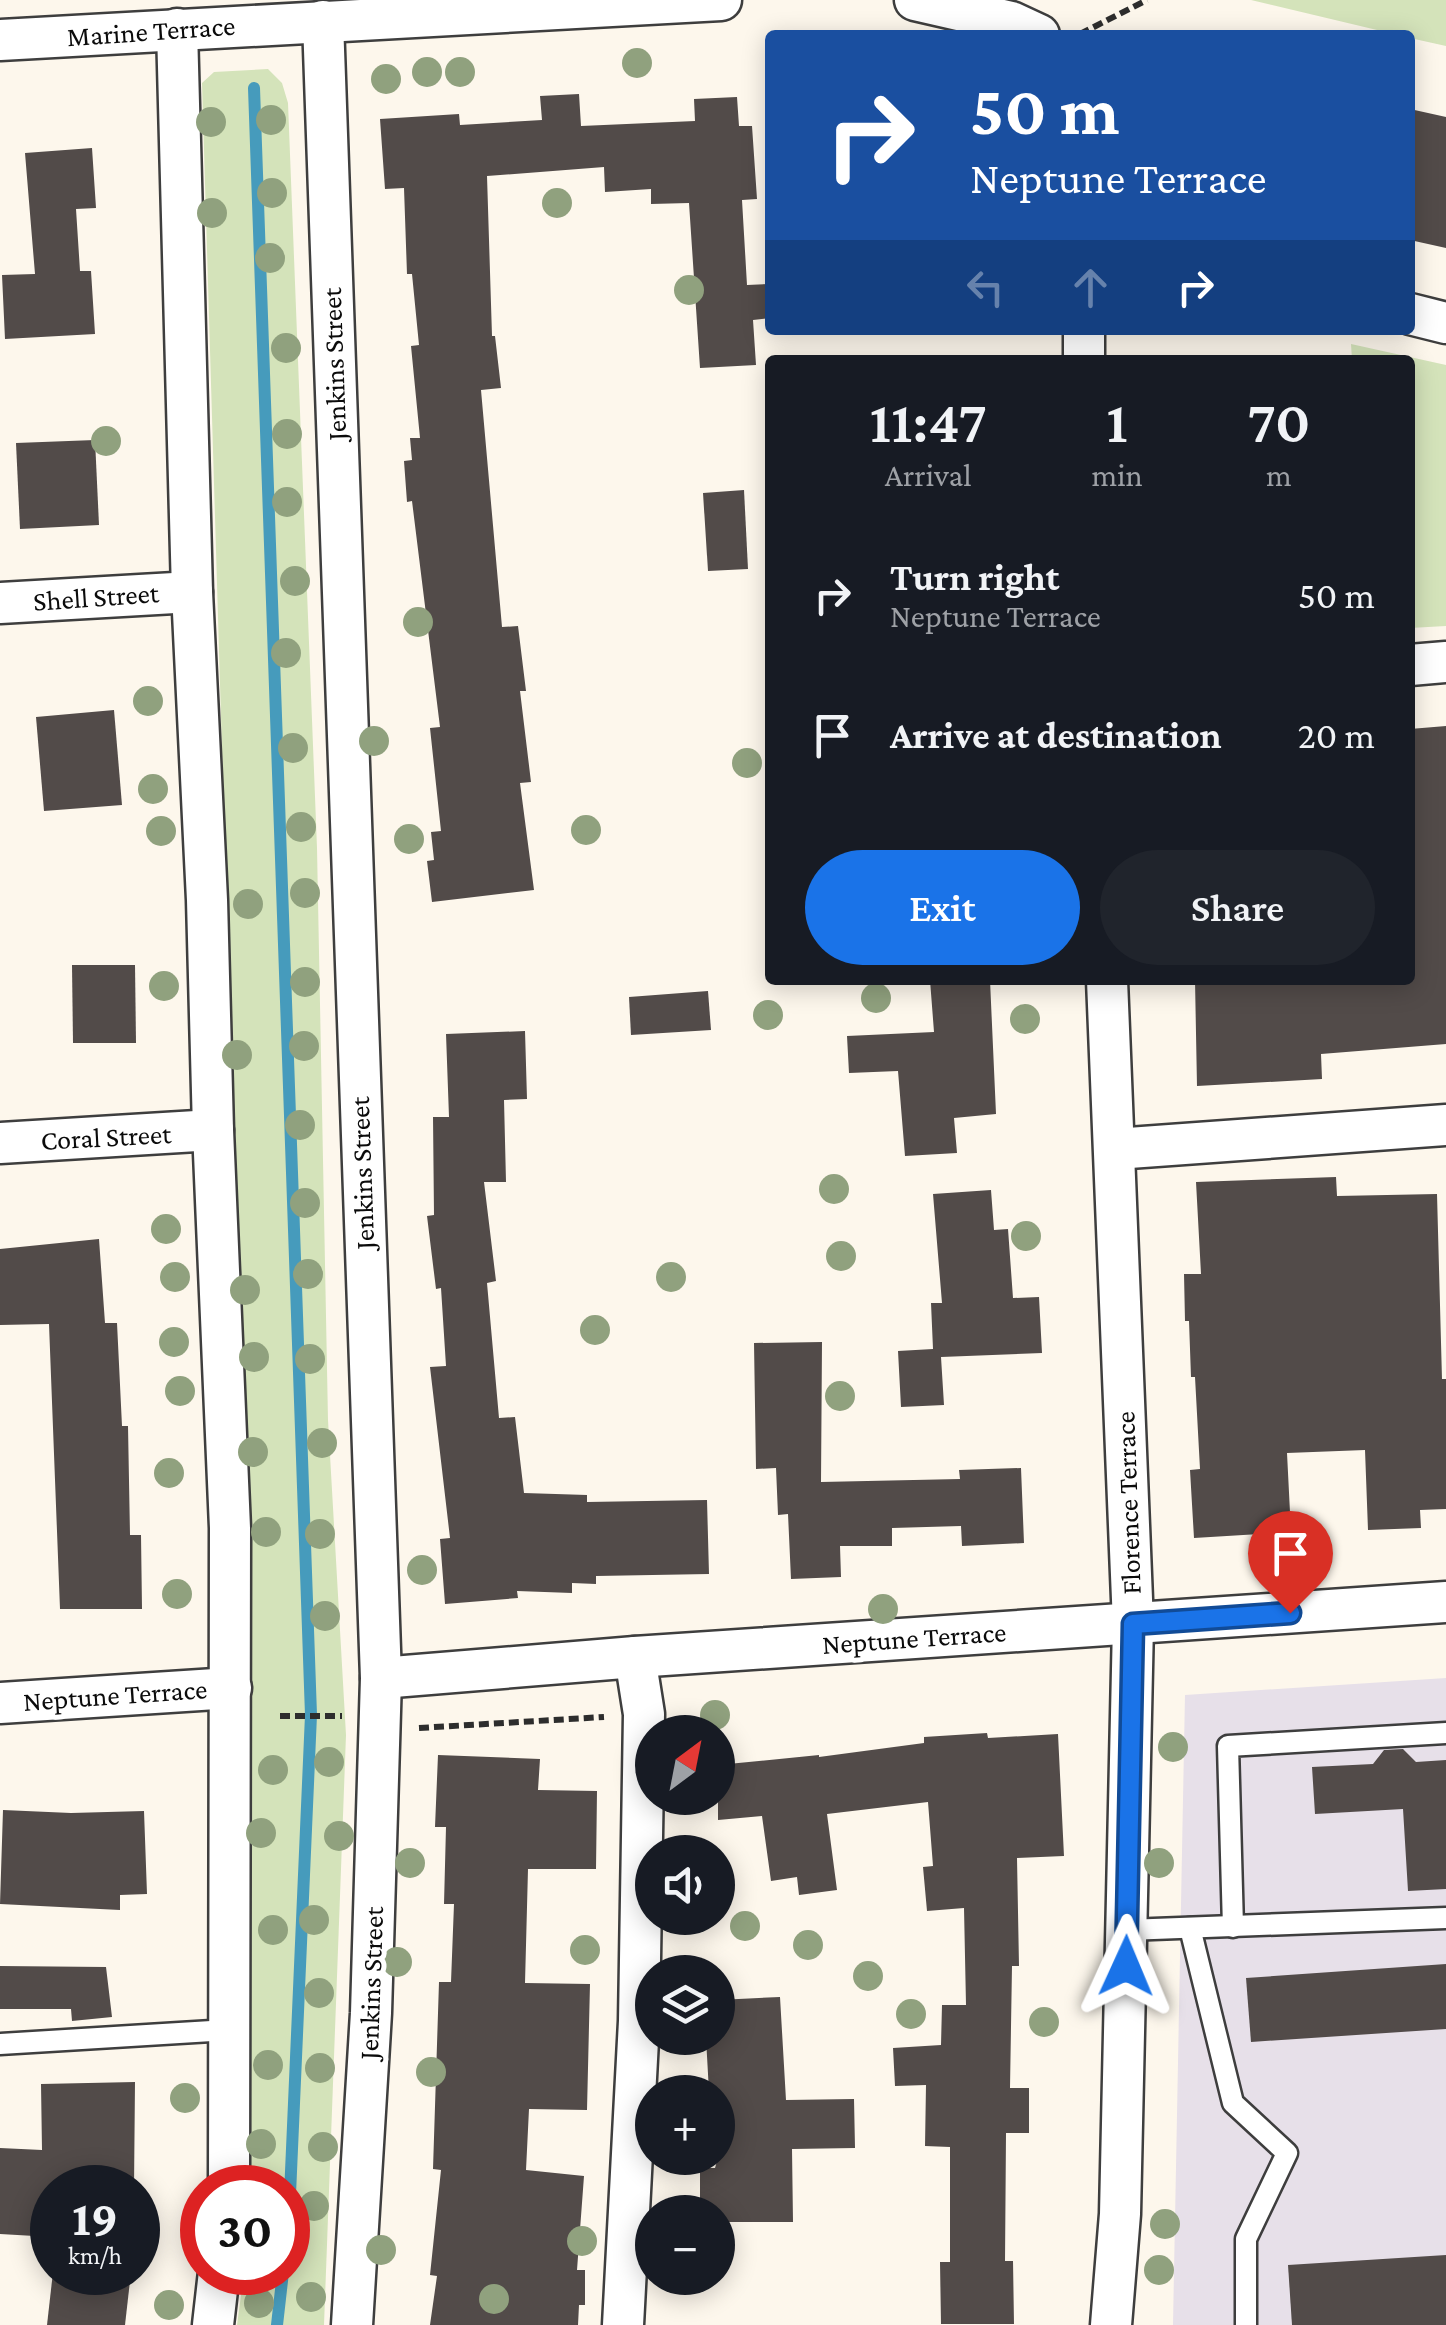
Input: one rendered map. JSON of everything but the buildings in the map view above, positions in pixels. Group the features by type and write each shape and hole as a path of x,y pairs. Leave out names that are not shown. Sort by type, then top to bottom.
{"street":[{"name":"Marine Terrace","path":"0,40 721,0"},
{"path":"915,0 1011,22 1028,30"},
{"name":"Jenkins Street","path":"323,21 382,1678 371,2013 352,2325"},
{"path":"177,29 192,592 230,1528 229,2165"},
{"path":"1415,315 1446,322"},
{"name":"Shell Street","path":"0,604 192,592"},
{"path":"1415,665 1446,662"},
{"name":"Florence Terrace","path":"1107,985 1133,1624 1120,2214 1111,2325"},
{"path":"1114,1149 1446,1126"},
{"name":"Coral Street","path":"0,1143 213,1130"},
{"name":"Neptune Terrace","path":"382,1678 1446,1602"},
{"path":"623,2325 639,2021 644,1714 635,1657"},
{"name":"Neptune Terrace","path":"0,1703 231,1688"},
{"path":"213,2325 216,2295"}],"lane":[{"path":"1233,1927 1228,1746 1446,1732"},
{"path":"1127,1930 1446,1918"},
{"path":"1190,1928 1232,2103 1287,2153 1246,2240 1240,2324"},
{"path":"0,2044 228,2030"}],"path":[{"path":"1088,30 1147,0"},
{"path":"280,1716 344,1716"},
{"path":"419,1728 610,1717"}],"shaded area":[{"path":"1446,1678 1446,2325 1173,2325 1185,1695"}],"green space":[{"path":"1251,0 1446,0 1446,46 1415,39 1415,30 1377,30"},
{"path":"268,69 282,83 288,103 317,848 328,1420 346,1735 324,2325 237,2325 241,2295 310,2295 310,2165 245,2165 251,1719 202,83 214,72"},
{"path":"1351,344 1401,355 1352,355"},
{"path":"1415,358 1446,365 1446,626 1415,628"}],"waterway":[{"path":"254,88 311,1715 291,2165"},
{"path":"277,2325 280,2295"}],"route":[{"path":"1126,1966 1133,1624 1290,1613"}]}
